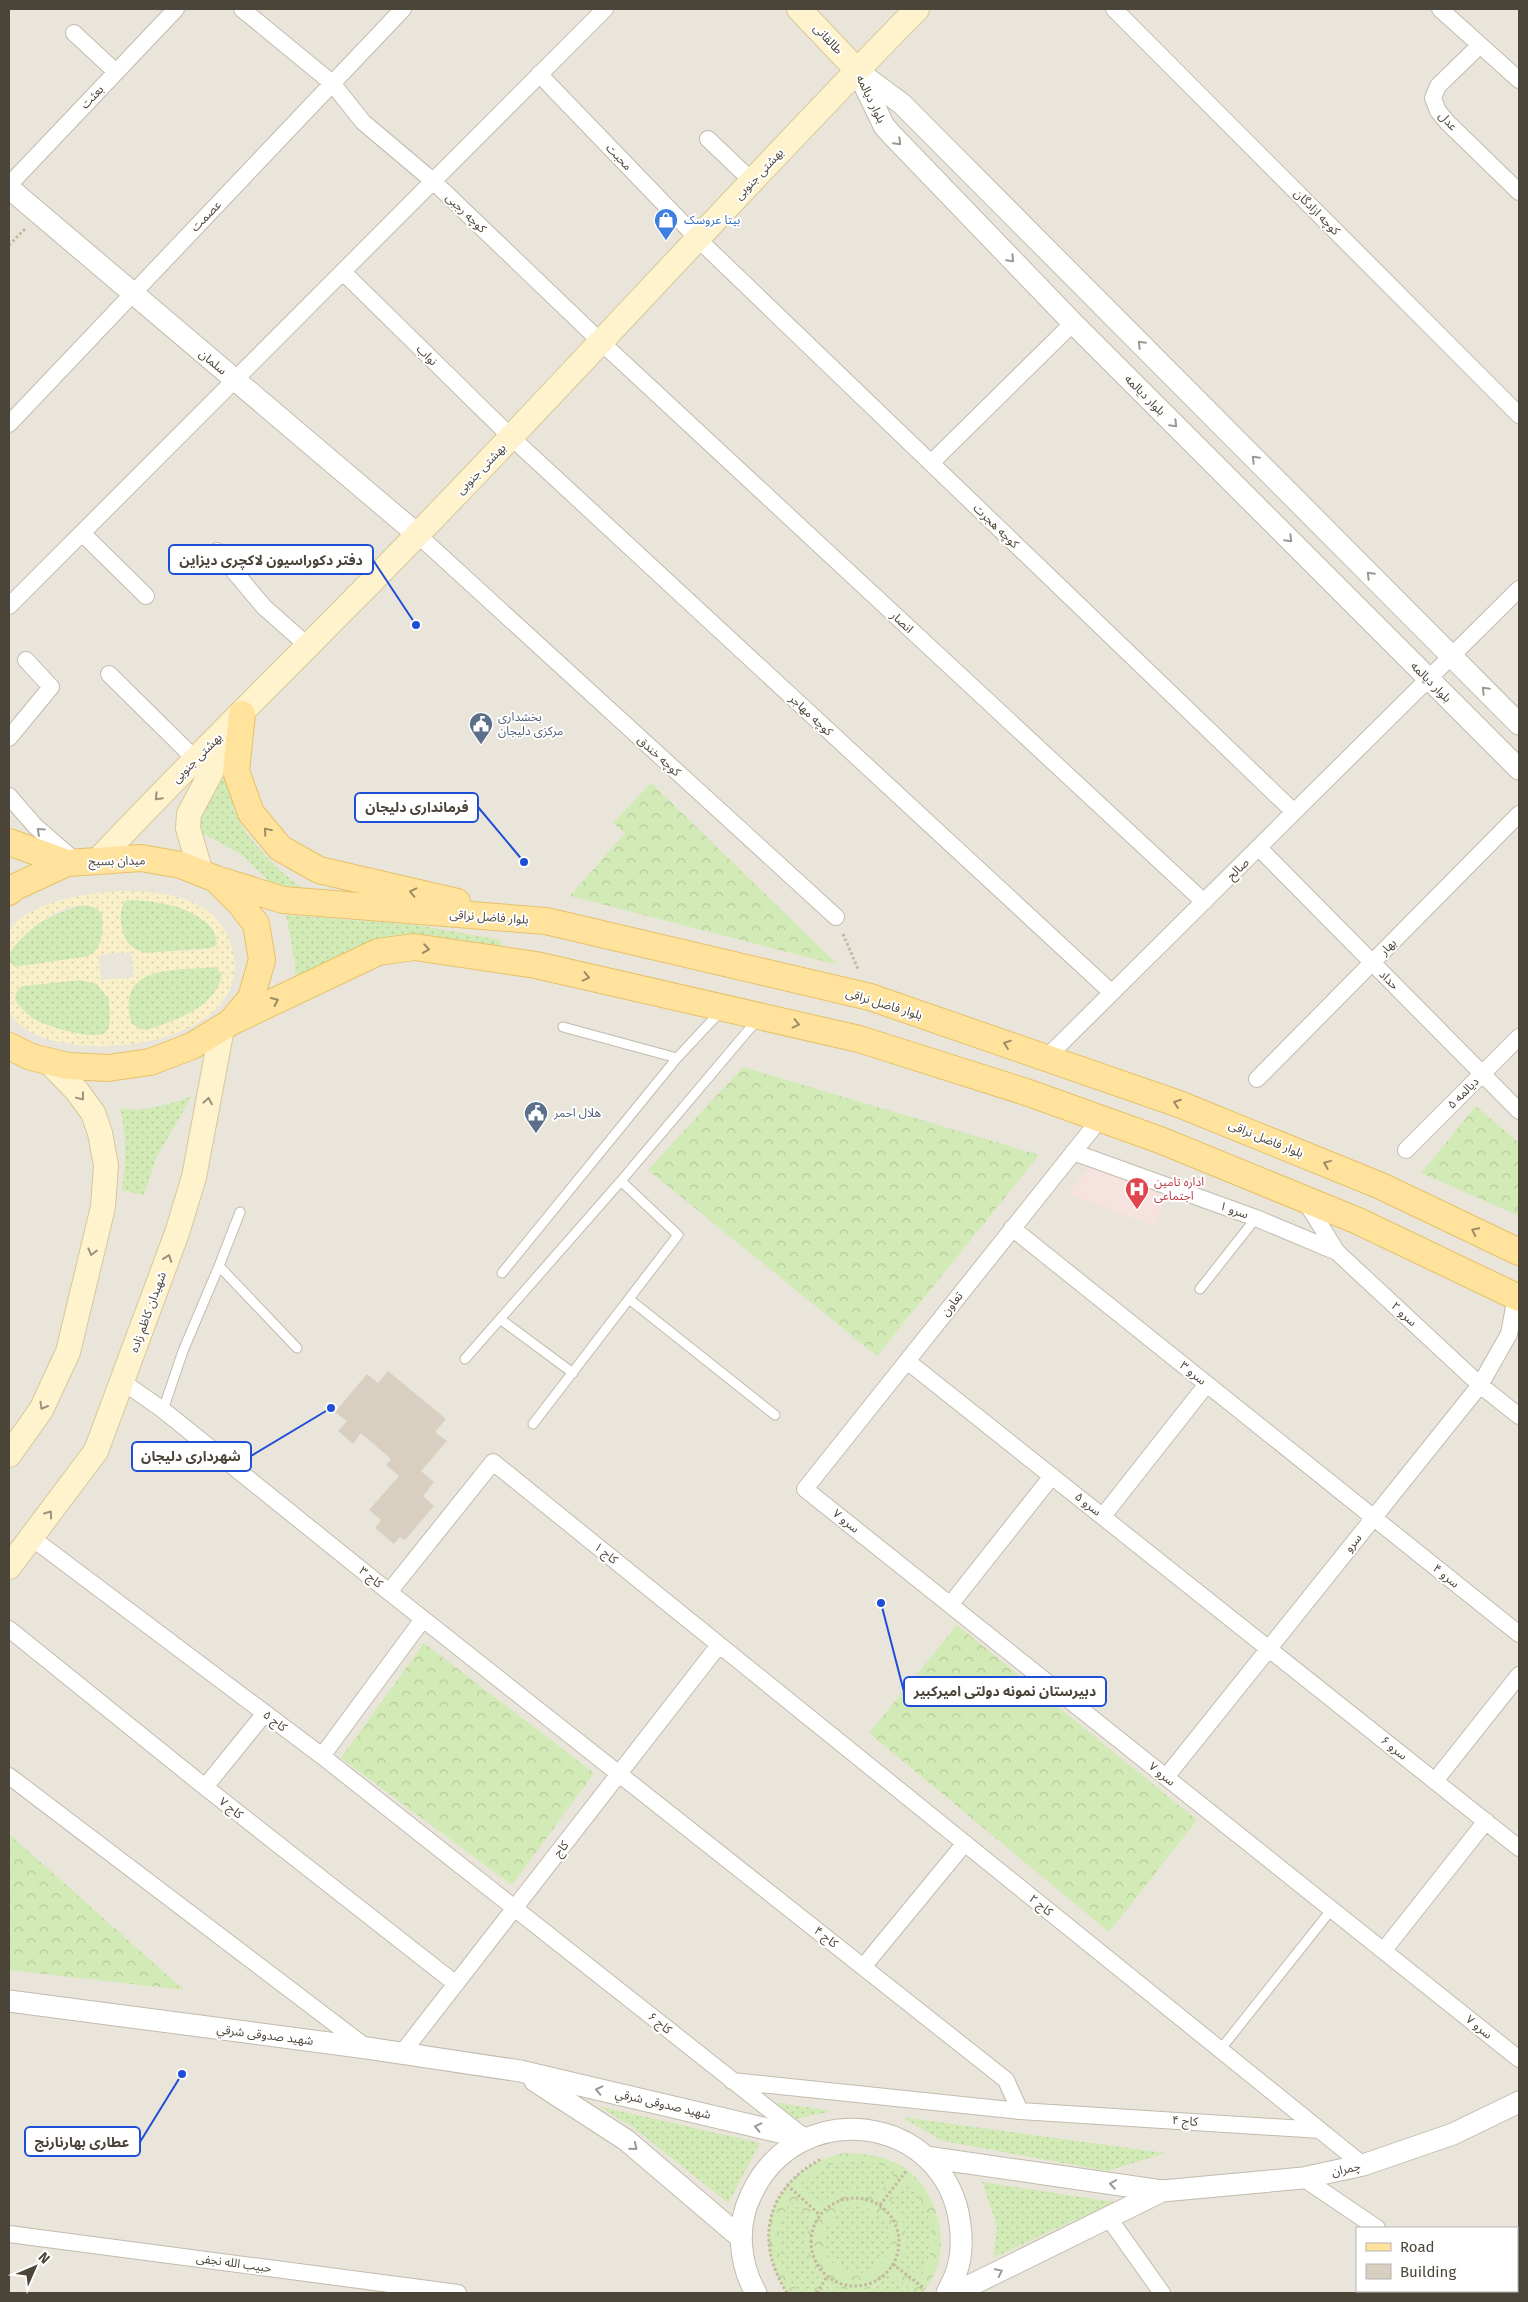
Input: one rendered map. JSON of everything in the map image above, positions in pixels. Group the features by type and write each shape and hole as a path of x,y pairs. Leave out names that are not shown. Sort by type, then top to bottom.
{"main road":[{"name":"طالقانی","path":"799,9 857,70"},
{"name":"بهشتی جنوبی","path":"80,862 242,714 418,535 857,70 917,9"},
{"path":"208,876 188,828 189,814 242,714"},
{"path":"242,714 236,772 252,813 280,848 319,870 546,921"},
{"path":"9,842 80,862"},
{"name":"میدان بسیج","path":"9,892 15,887 80,862 141,858 180,865 208,876 239,902 256,924 262,960 251,998 226,1025 192,1046 150,1062 108,1068 68,1066 24,1057"},
{"name":"بلوار فاضل نراقی","path":"208,876 283,900 546,921 870,997 1180,1104 1382,1186 1519,1252"},
{"path":"226,1025 378,952 414,947 536,965 859,1039 1026,1092 1160,1140 1358,1221 1517,1298"},
{"name":"شهیدان کاظم زاده","path":"11,1562 32,1538 96,1451 123,1382 194,1177 226,1025"},
{"path":"9,1455 41,1410 56,1382 68,1352 103,1207 106,1165 100,1133 93,1113 77,1091 24,1057"}],"street":[{"name":"بعثت","path":"9,187 176,9"},
{"name":"کوچه رجبی","path":"242,9 332,84 363,122 433,181 601,342"},
{"name":"عصمت","path":"9,424 403,9"},
{"path":"9,606 605,9"},
{"name":"کوچه ازادگان","path":"1114,9 1519,415"},
{"path":"1440,9 1519,80"},
{"path":"74,33 116,72"},
{"name":"عدل","path":"1480,45 1438,86 1433,98 1438,111 1448,122 1519,192"},
{"name":"بلوار دیالمه","path":"857,70 884,126 1073,323 1519,769"},
{"name":"بلوار دیالمه","path":"857,70 906,108 1519,724"},
{"name":"محبت","path":"539,74 698,239"},
{"path":"708,139 752,181"},
{"name":"سلمان","path":"9,187 418,535"},
{"name":"کوچه هجرت","path":"698,239 1294,812"},
{"name":"نواب","path":"343,272 511,437"},
{"path":"931,464 1073,323"},
{"name":"انصار","path":"601,342 1204,902"},
{"name":"کوچه مهاجر","path":"511,437 1111,992"},
{"path":"82,533 146,596"},
{"name":"کوچه خندق","path":"418,535 836,917"},
{"path":"217,551 264,607 308,646"},
{"name":"صالح","path":"1047,1057 1430,680 1519,589"},
{"path":"9,738 51,687 26,660"},
{"path":"109,674 195,758"},
{"path":"9,796 35,826 80,862"},
{"name":"بهار","path":"1257,1079 1519,814"},
{"name":"حداد","path":"1259,848 1519,1111"},
{"name":"دیالمه ۵","path":"1406,1150 1519,1037"},
{"name":"تعاون","path":"805,1489 1100,1119"},
{"name":"سرو ۱","path":"1074,1152 1256,1218 1337,1252"},
{"name":"سرو ۲","path":"1304,1199 1337,1252 1480,1385 1519,1416"},
{"name":"سرو ۳","path":"1012,1228 1374,1518"},
{"name":"سرو","path":"1166,1777 1480,1385 1514,1337 1517,1298"},
{"name":"سرو ۵","path":"908,1360 1269,1648"},
{"name":"کاج ۳","path":"123,1382 164,1410 389,1592 619,1774"},
{"path":"1102,1516 1207,1384"},
{"name":"کاج ۱","path":"389,1592 493,1462 720,1645"},
{"path":"950,1605 1052,1476"},
{"name":"سرو ۷","path":"805,1489 1519,2059"},
{"name":"سرو ۴","path":"1374,1518 1519,1634"},
{"name":"کاج ۵","path":"32,1538 322,1756 515,1908"},
{"path":"322,1756 423,1619"},
{"name":"کاج ۷","path":"9,1629 205,1787 456,1984"},
{"name":"کاج","path":"402,2053 720,1645"},
{"name":"کاج ۲","path":"720,1645 1363,2165"},
{"name":"سرو ۶","path":"1269,1648 1519,1848"},
{"path":"1435,1781 1519,1674"},
{"path":"205,1787 264,1713"},
{"name":"کاج ۴","path":"619,1774 1006,2080 1020,2111"},
{"path":"9,1776 367,2048"},
{"path":"1384,1950 1486,1821"},
{"path":"863,1967 965,1843"},
{"name":"کاج ۶","path":"515,1908 805,2138"},
{"name":"شهید صدوقی شرقي","path":"9,2001 367,2048 520,2071 805,2138"},
{"name":"شهید صدوقی شرقي","path":"520,2071 597,2119 626,2140 740,2237"},
{"name":"کاج ۴","path":"732,2081 1020,2111 1320,2130"},
{"name":"چمران","path":"1162,2191 1304,2178 1363,2165 1453,2134 1519,2102"},
{"path":"756,2293 744,2266 740,2237 745,2206 758,2178 779,2154 805,2138 836,2129 868,2129 899,2139 926,2157 946,2182 958,2210 962,2240 957,2271 938,2287"},
{"path":"926,2157 1162,2191"},
{"path":"1304,2178 1376,2227"},
{"path":"955,2293 1162,2191"},
{"path":"1108,2218 1162,2293"},
{"name":"حبیب الله نجفی","path":"9,2234 458,2293"}],"lane":[{"path":"502,1273 678,1058 724,1008"},
{"path":"466,1359 621,1182 760,1016"},
{"path":"563,1027 678,1058"},
{"path":"533,1424 678,1235 621,1182"},
{"path":"164,1410 182,1351 240,1212"},
{"path":"1200,1290 1256,1218"},
{"path":"219,1266 297,1348"},
{"path":"629,1299 775,1415"},
{"path":"500,1319 572,1373"},
{"path":"1220,2050 1332,1909"}],"path":[{"path":"836,917 870,997"},
{"path":"787,2293 776,2275 769,2252 768,2228 774,2205 786,2185 803,2169 829,2157"},
{"path":"900,2166 913,2177"},
{"path":"880,2205 907,2170"},
{"path":"786,2185 820,2215"},
{"path":"854,2198 868,2200 880,2205 889,2214 896,2226 899,2239 898,2252 893,2264 883,2276 870,2283 855,2286 840,2283 827,2276 818,2266 813,2254 811,2240 813,2227 820,2215 830,2206 842,2200 854,2198"},
{"path":"893,2264 925,2289"},
{"path":"817,2293 827,2276"},
{"path":"922,2293 925,2289 938,2287"}],"shaded area":[{"path":"9,9 1519,9 1519,2293 9,2293"},
{"name":"اداره تامین اجتماعی","path":"1092,1163 1169,1191 1155,1226 1068,1194"}],"green space":[{"path":"229,769 230,789 234,809 239,821 252,840 269,859 288,877 306,890 274,886 242,855 199,831 197,813 206,795"},
{"path":"651,783 838,965 570,896 625,833 613,823"},
{"path":"127,900 167,904 195,914 206,922 214,932 217,944 211,948 146,953 136,949 128,943 123,933 121,914"},
{"path":"83,905 94,906 102,913 102,940 94,953 68,961 14,967 9,961 11,950 26,932 61,912"},
{"path":"286,915 416,925 501,940 500,948 424,935 405,937 295,982 295,963"},
{"path":"216,967 222,975 218,987 203,1005 170,1022 147,1030 140,1029 131,1023 129,1003 132,989 141,980 168,970"},
{"path":"80,980 97,984 109,999 110,1022 105,1033 100,1035 81,1034 48,1025 31,1017 15,1000 16,992 22,986"},
{"path":"743,1067 1039,1155 877,1356 648,1170"},
{"path":"192,1096 156,1158 144,1195 122,1190 125,1149 120,1108 148,1109"},
{"path":"1476,1106 1519,1143 1519,1216 1421,1173"},
{"path":"957,1625 1197,1820 1109,1932 869,1733"},
{"path":"424,1643 594,1773 512,1885 341,1758"},
{"path":"9,1834 184,1990 9,1970"},
{"path":"773,2102 832,2111 796,2119"},
{"path":"598,2106 760,2143 728,2203 633,2127"},
{"path":"901,2117 1165,2153 1108,2171 943,2141"},
{"path":"843,2153 876,2156 899,2165 919,2180 929,2195 936,2211 940,2228 941,2246 938,2263 932,2279 922,2293 911,2293 913,2291 891,2272 867,2289 838,2288 831,2281 821,2293 807,2293 820,2276 809,2256 806,2242 812,2220 791,2200 781,2225 779,2248 785,2271 799,2293 787,2293 775,2270 769,2247 769,2226 774,2206 784,2189 799,2174 819,2162","holes":["860,2160 898,2169 876,2198 860,2192 846,2191 832,2196 818,2206 798,2187 811,2174 826,2166","907,2182 923,2203 931,2227 932,2240 927,2266 921,2278 900,2263 905,2246 906,2231 904,2224 888,2204","859,2206 873,2209 869,2218 872,2220 879,2213 891,2234 891,2246 887,2258 879,2254 876,2257 883,2263 866,2272 856,2273 838,2268 842,2260 840,2257 833,2264 825,2248 823,2238 827,2221 834,2225 837,2223 832,2216 848,2207"]},
{"path":"860,2160 898,2169 876,2198 853,2191 838,2194 818,2206 797,2187 812,2174 826,2166"},
{"path":"907,2182 923,2199 932,2229 929,2259 921,2278 899,2263 905,2246 905,2239 901,2226 888,2204"},
{"path":"982,2182 1114,2202 993,2258 997,2226"},
{"path":"790,2200 812,2220 807,2234 807,2249 812,2263 820,2276 807,2293 799,2293 790,2281 780,2259 778,2248 781,2225"},
{"path":"859,2206 873,2209 869,2218 879,2213 883,2218 891,2234 891,2246 887,2259 876,2256 883,2263 872,2270 856,2273 838,2268 840,2258 833,2264 827,2254 823,2238 827,2220 834,2225 831,2216 848,2207"},
{"path":"891,2272 913,2292 822,2293 831,2281 874,2288"}],"sand":[{"path":"137,891 174,896 206,910 219,921 228,937 234,957 235,970 227,995 219,1006 202,1020 181,1031 157,1039 132,1044 105,1046 56,1042 36,1035 21,1026 9,1014 9,961 15,967 89,956 98,948 102,937 102,913 92,907 79,906 65,909 37,925 15,945 9,955 9,930 19,920 45,905 59,900 104,892","holes":["127,900 167,904 195,914 206,922 214,932 217,944 215,947 207,949 146,953 139,951 128,943 123,933 121,914","131,952 134,977 101,980 99,955","216,967 222,975 218,987 211,997 192,1012 147,1030 139,1029 131,1023 129,1004 132,989 141,980 153,974 184,969","80,980 97,984 109,999 109,1026 105,1033 91,1035 58,1029 34,1019 15,1000 16,992 22,986"]}],"building":[{"path":"388,1371 446,1419 435,1432 447,1441 421,1471 434,1482 423,1496 434,1506 405,1540 400,1537 394,1544 375,1528 381,1520 369,1510 399,1476 386,1465 391,1459 361,1433 353,1444 338,1431 347,1421 335,1412 367,1374 378,1383"}],"place":[{"name":"بیتا عروسک","path":"666,241"},
{"name":"دفتر دکوراسیون لاکچری دیزاین","path":"416,625"},
{"name":"بخشداری مرکزی دلیجان","path":"481,745"},
{"name":"فرمانداری دلیجان","path":"524,862"},
{"name":"هلال احمر","path":"536,1134"},
{"name":"اداره تامین اجتماعی","path":"1137,1210"},
{"name":"شهرداری دلیجان","path":"331,1408"},
{"name":"دبیرستان نمونه دولتی امیرکبیر","path":"881,1603"},
{"name":"عطاری بهارنارنج","path":"182,2074"}]}
